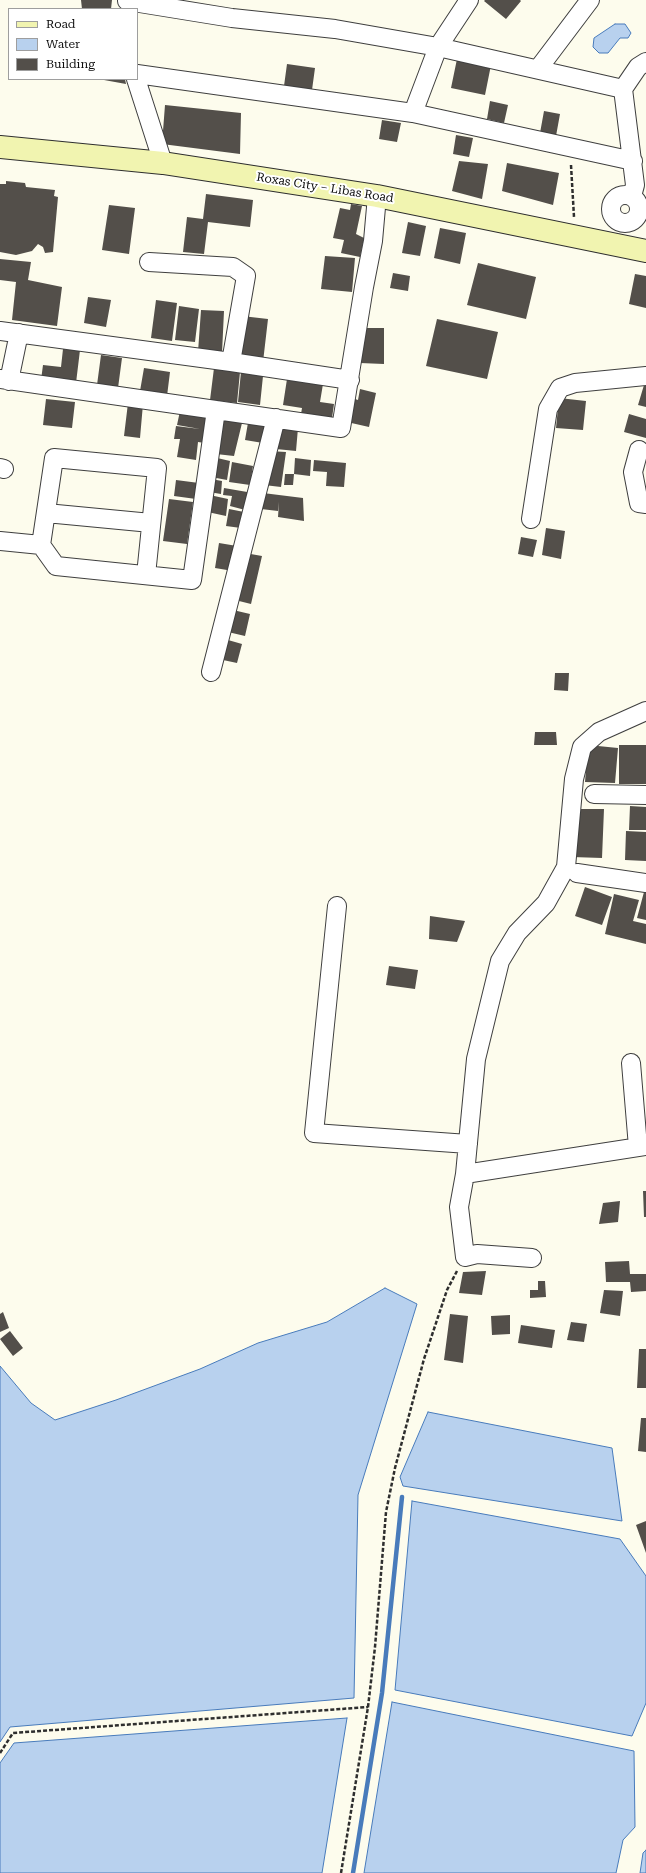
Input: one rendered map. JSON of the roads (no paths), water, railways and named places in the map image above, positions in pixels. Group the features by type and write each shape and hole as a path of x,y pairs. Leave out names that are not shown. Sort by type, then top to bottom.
{"main road":[{"name":"Roxas City – Libas Road","path":"0,147 163,163 377,196 646,251"}],"street":[{"path":"413,113 438,47 469,0"},
{"path":"538,69 590,0"},
{"path":"127,3 232,18 335,29 438,47 623,88"},
{"path":"614,245 621,223 630,223 638,217 640,211 637,200 632,196 635,185 633,161 623,88 638,67 646,62"},
{"path":"138,74 413,113 571,149 633,161"},
{"path":"136,80 163,163"},
{"path":"19,333 4,380 341,428 373,241 377,196"},
{"path":"149,262 234,267 246,276 231,362"},
{"path":"0,331 231,362 350,380"},
{"path":"531,519 548,409 560,388 575,383 646,376"},
{"path":"146,575 157,468 54,458 41,545 56,566 192,580 216,410"},
{"path":"211,672 276,418"},
{"path":"639,450 634,472 639,502 646,504"},
{"path":"46,513 151,523"},
{"path":"0,540 41,545"},
{"path":"532,1258 477,1254 465,1257 459,1207 465,1174 476,1059 500,961 517,933 546,904 566,867 574,779 582,747 599,732 646,711"},
{"path":"594,794 646,795"},
{"path":"577,873 646,883"},
{"path":"337,906 314,1133 468,1144"},
{"path":"465,1174 642,1147 631,1063"}],"water":[{"path":"615,24 625,24 631,33 628,38 620,38 608,53 599,53 593,47 594,38"},
{"path":"385,1288 417,1304 358,1495 354,1698 10,1727 0,1742 0,1366 31,1403 55,1420 116,1400 200,1369 258,1343 327,1322"},
{"path":"428,1412 612,1448 622,1521 403,1486 400,1477"},
{"path":"412,1501 620,1539 646,1576 646,1703 632,1736 395,1690"},
{"path":"392,1702 634,1751 635,1827 623,1840 616,1873 364,1873"},
{"path":"347,1718 322,1873 0,1873 0,1763 14,1743"},
{"path":"646,1850 646,1873 640,1873 643,1853"}],"waterway":[{"path":"353,1873 382,1693 402,1497"}]}
